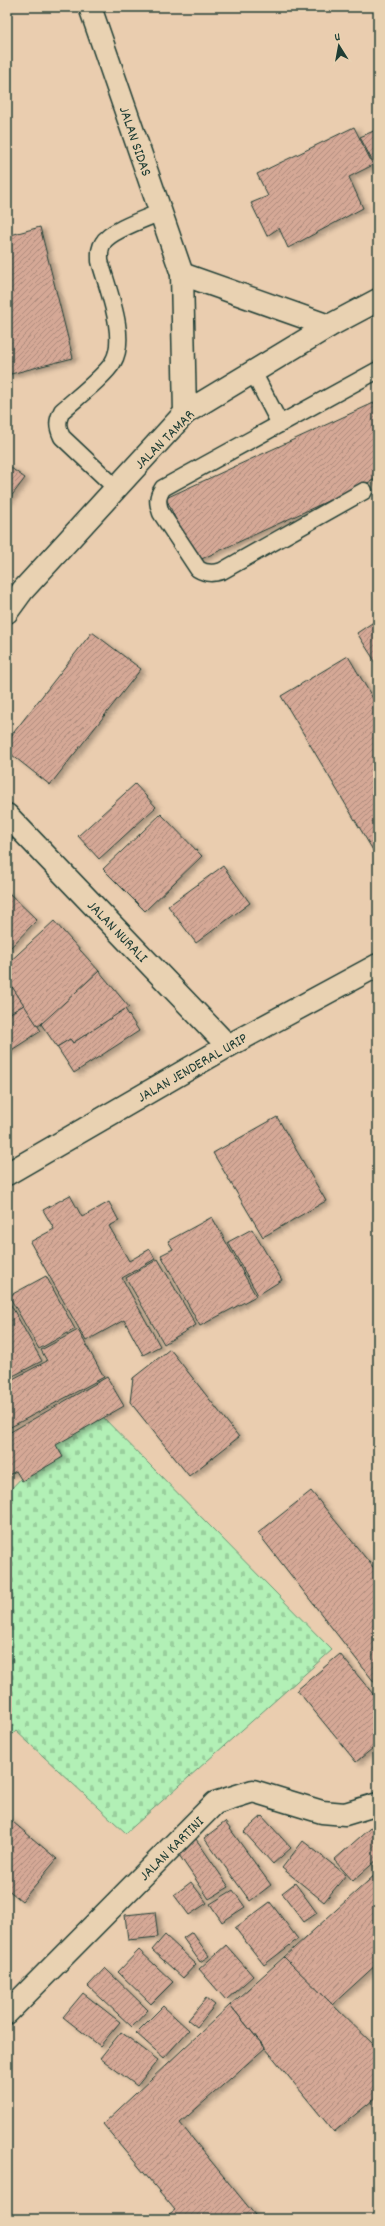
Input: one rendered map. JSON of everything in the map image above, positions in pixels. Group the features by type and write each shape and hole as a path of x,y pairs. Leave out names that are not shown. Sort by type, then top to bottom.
{"street":[{"name":"JALAN SIDAS","path":"90,7 182,274 185,413"},
{"path":"182,274 329,326"},
{"name":"JALAN TAMAR","path":"7,612 23,590 185,413 329,326 378,300"},
{"name":"JALAN NURALI","path":"7,815 228,1046"},
{"name":"JALAN JENDERAL URIP","path":"7,1174 228,1046 378,964"},
{"name":"JALAN KARTINI","path":"7,2014 215,1803 253,1791 322,1812 345,1814 378,1804"}],"lane":[{"path":"116,488 62,437 58,428 58,420 62,411 112,364 118,353 119,340 117,324 100,261 99,251 103,241 113,234 161,212"},
{"path":"364,491 222,571 214,574 204,573 198,569 160,513 158,495 163,488 378,370"},
{"path":"252,372 280,424"}],"green space":[{"path":"91,1405 332,1650 126,1833 16,1731 7,1739 7,1493"}],"building":[{"path":"354,127 373,165 349,177 363,208 288,248 279,228 267,236 251,203 268,196 257,174"},
{"path":"378,129 378,172 360,137"},
{"path":"40,227 73,358 7,375 7,236"},
{"path":"378,401 378,478 195,562 166,498"},
{"path":"7,465 25,478 7,502"},
{"path":"378,619 378,666 357,633"},
{"path":"92,632 141,669 50,785 7,751 7,741"},
{"path":"348,656 378,707 378,849 374,852 281,696"},
{"path":"135,784 156,807 99,859 78,836"},
{"path":"161,814 202,856 145,911 103,869"},
{"path":"223,866 250,903 196,943 168,906"},
{"path":"7,891 37,920 7,951"},
{"path":"54,921 99,971 54,1014 37,1027 7,979 7,964"},
{"path":"99,971 129,1007 73,1043 70,1039 57,1047 41,1024"},
{"path":"7,979 24,1005 7,1015"},
{"path":"24,1005 41,1031 7,1053 7,1015"},
{"path":"125,1009 139,1031 74,1073 57,1047 70,1039 73,1043"},
{"path":"277,1117 326,1201 263,1237 213,1153"},
{"path":"70,1195 82,1217 109,1202 119,1221 109,1226 129,1261 150,1249 155,1259 122,1278 160,1346 143,1355 124,1320 86,1341 30,1242 54,1229 43,1210"},
{"path":"212,1217 256,1296 200,1326 161,1255 173,1249 168,1241"},
{"path":"252,1229 282,1280 258,1295 228,1242"},
{"path":"158,1259 196,1325 164,1344 126,1278"},
{"path":"46,1276 75,1329 39,1349 9,1296"},
{"path":"7,1298 42,1361 11,1377 7,1371"},
{"path":"78,1330 104,1377 7,1429 7,1382 47,1361 41,1350"},
{"path":"170,1349 239,1437 189,1476 130,1402 133,1378"},
{"path":"107,1377 124,1406 56,1445 63,1457 22,1481 16,1471 7,1476 7,1434"},
{"path":"311,1491 378,1573 378,1687 258,1533"},
{"path":"340,1654 378,1700 378,1744 356,1762 297,1690"},
{"path":"262,1816 291,1848 273,1864 244,1832"},
{"path":"7,1817 57,1859 22,1901 7,1889"},
{"path":"378,1821 378,1859 353,1881 334,1860"},
{"path":"225,1822 271,1885 250,1901 204,1838"},
{"path":"196,1839 229,1887 209,1899 177,1852"},
{"path":"303,1841 346,1875 324,1902 282,1868"},
{"path":"378,1872 378,1963 332,2005 284,1957"},
{"path":"191,1882 207,1903 189,1915 174,1895"},
{"path":"295,1883 317,1913 304,1922 282,1893"},
{"path":"233,1890 245,1907 222,1922 210,1904"},
{"path":"270,1902 298,1939 264,1965 235,1928"},
{"path":"155,1912 158,1937 128,1940 125,1915"},
{"path":"192,1932 209,1956 200,1962 183,1938"},
{"path":"165,1935 196,1964 183,1978 152,1950"},
{"path":"226,1945 253,1976 226,2000 199,1969"},
{"path":"139,1950 173,1982 151,2004 118,1972"},
{"path":"284,1957 378,2049 378,2096 334,2132 230,2005"},
{"path":"105,1968 148,2010 132,2027 88,1986"},
{"path":"83,1993 120,2022 100,2046 63,2017"},
{"path":"206,1998 215,2005 197,2027 188,2020"},
{"path":"230,2005 265,2048 180,2123 255,2215 252,2219 162,2219 175,2210 103,2124"},
{"path":"163,2006 189,2030 164,2058 136,2033"},
{"path":"121,2032 158,2060 137,2086 100,2058"}]}
